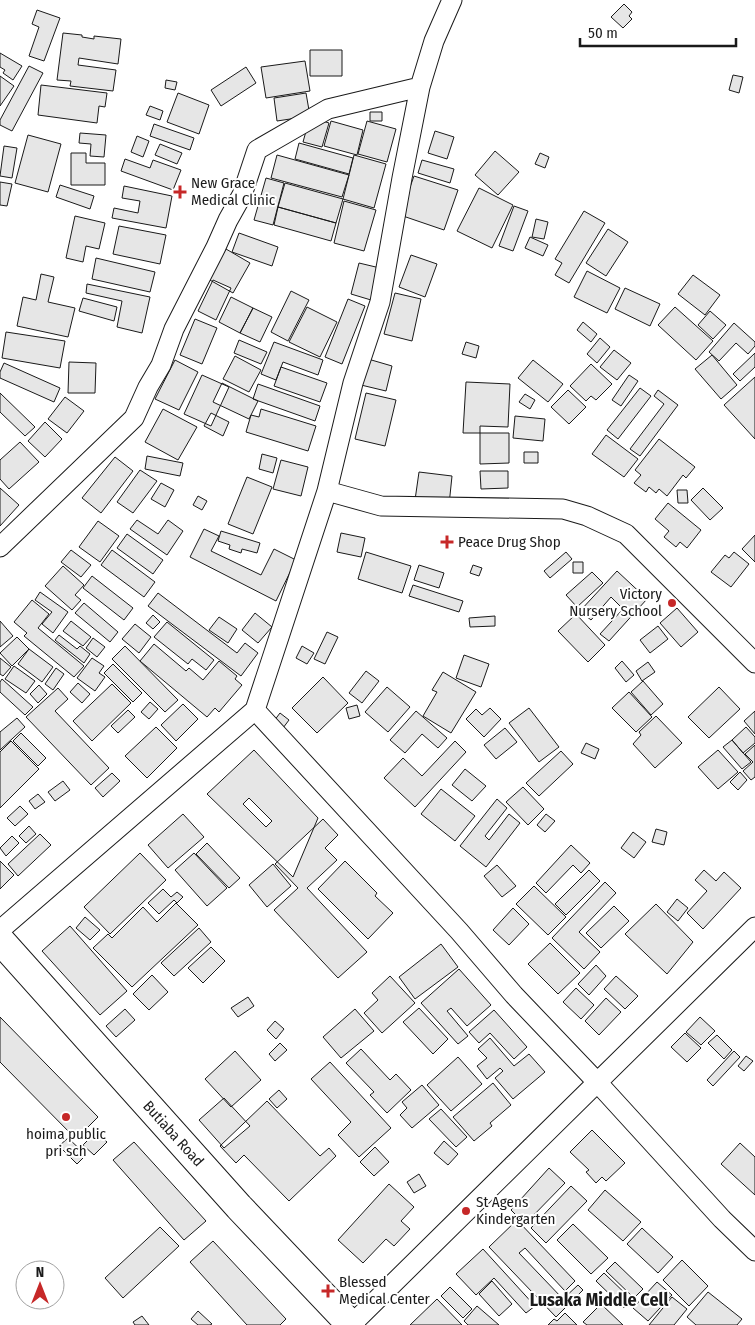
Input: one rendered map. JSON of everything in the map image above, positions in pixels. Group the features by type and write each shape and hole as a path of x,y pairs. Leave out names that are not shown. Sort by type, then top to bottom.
{"main road":[{"name":"Butiaba Road","path":"0,940 233,1200 351,1325"}],"street":[{"path":"0,930 255,710 327,491 353,384 380,302 420,87 434,41 452,0"},
{"path":"0,547 134,418 148,387 161,366 174,329 242,195 257,150 328,109 420,87"},
{"path":"327,491 381,506 563,509 587,516 626,534 755,663"},
{"path":"255,710 459,931 514,995 597,1082 722,1220 755,1251"},
{"path":"351,1325 755,927"}],"building":[{"path":"624,4 632,12 629,16 632,19 623,28 611,17"},
{"path":"37,10 60,18 44,61 29,56 39,27 32,24"},
{"path":"63,33 82,35 82,37 94,39 94,36 121,39 118,64 79,58 78,65 116,70 113,91 70,86 71,81 57,80"},
{"path":"310,50 342,50 342,76 310,76"},
{"path":"0,53 22,66 13,80 3,73 5,70 0,67"},
{"path":"305,61 310,91 266,98 261,67"},
{"path":"29,66 43,73 12,131 0,125 0,120"},
{"path":"246,67 256,83 221,106 211,90"},
{"path":"733,75 743,77 739,93 729,90"},
{"path":"0,76 14,86 0,106"},
{"path":"166,80 177,82 175,90 165,88"},
{"path":"41,85 107,93 105,107 99,106 97,123 38,115"},
{"path":"178,93 209,105 199,134 167,122"},
{"path":"306,93 310,116 277,121 274,98"},
{"path":"150,106 163,111 160,120 146,115"},
{"path":"370,112 382,112 382,121 370,121"},
{"path":"310,117 329,123 322,147 303,142"},
{"path":"331,121 363,130 357,155 324,146"},
{"path":"367,121 396,129 387,162 358,154"},
{"path":"154,124 194,138 190,150 150,136"},
{"path":"435,131 454,137 447,159 428,153"},
{"path":"80,133 106,135 104,157 90,156 91,144 79,143"},
{"path":"28,135 61,144 48,192 15,183"},
{"path":"137,136 149,141 143,157 131,152"},
{"path":"299,143 353,158 349,174 295,159"},
{"path":"160,144 182,153 177,164 155,155"},
{"path":"4,146 17,148 12,178 0,176"},
{"path":"495,151 519,172 498,195 475,175"},
{"path":"71,153 86,153 86,163 105,163 105,185 71,185"},
{"path":"540,153 549,157 545,168 535,164"},
{"path":"277,155 349,175 342,197 271,178"},
{"path":"354,155 386,164 374,208 343,199"},
{"path":"125,159 150,168 153,160 181,170 173,190 121,171"},
{"path":"422,160 454,169 450,183 418,173"},
{"path":"414,176 458,190 444,230 400,215"},
{"path":"266,178 284,183 273,225 254,220"},
{"path":"0,182 12,184 7,206 0,205"},
{"path":"285,183 343,199 336,223 278,207"},
{"path":"60,185 94,196 90,209 56,197"},
{"path":"124,186 172,196 166,228 112,218 114,208 138,213 140,201 122,198"},
{"path":"479,188 513,205 492,248 457,231"},
{"path":"344,201 376,210 364,251 334,243"},
{"path":"514,206 528,211 513,251 499,246"},
{"path":"278,207 336,223 331,241 274,225"},
{"path":"584,211 605,223 569,283 555,275 562,263 555,259"},
{"path":"75,216 105,223 99,249 86,246 83,262 66,258"},
{"path":"536,219 548,222 544,239 532,237"},
{"path":"119,226 166,235 160,264 113,254"},
{"path":"608,229 628,242 606,276 586,263"},
{"path":"239,233 278,247 272,266 232,252"},
{"path":"530,237 548,245 543,256 525,248"},
{"path":"226,249 250,263 233,293 208,279"},
{"path":"411,255 437,264 425,297 399,287"},
{"path":"96,258 155,272 150,292 92,279"},
{"path":"359,263 380,268 371,300 351,294"},
{"path":"587,271 620,288 607,313 574,297"},
{"path":"41,274 54,277 48,302 75,308 68,337 17,326 23,297 36,300"},
{"path":"693,275 720,295 705,315 678,294"},
{"path":"213,280 231,288 216,320 198,311"},
{"path":"87,284 150,297 142,333 117,327 122,301 86,293"},
{"path":"625,288 660,304 650,326 615,309"},
{"path":"291,291 309,300 288,341 271,332"},
{"path":"395,293 421,299 412,341 384,334"},
{"path":"231,297 253,308 240,333 219,322"},
{"path":"83,298 117,307 114,321 79,311"},
{"path":"348,299 365,306 342,364 325,357"},
{"path":"307,307 337,322 320,357 289,342"},
{"path":"675,307 713,341 696,360 658,325"},
{"path":"253,308 272,317 260,342 240,333"},
{"path":"710,311 726,325 713,339 698,325"},
{"path":"195,319 217,328 202,364 180,355"},
{"path":"583,322 597,334 591,342 577,330"},
{"path":"734,323 755,342 755,346 748,354 736,343 719,361 709,352"},
{"path":"6,332 65,341 60,368 2,358"},
{"path":"600,338 610,347 597,363 587,354"},
{"path":"239,340 267,352 261,364 234,353"},
{"path":"274,342 323,360 318,375 283,362 276,380 261,374"},
{"path":"466,342 479,346 476,358 462,354"},
{"path":"614,350 631,363 617,380 600,367"},
{"path":"755,353 755,367 740,381 733,374"},
{"path":"712,355 737,385 721,399 695,369"},
{"path":"235,356 261,370 249,392 223,379"},
{"path":"368,359 392,366 386,391 361,385"},
{"path":"175,360 198,372 179,410 155,399"},
{"path":"533,360 563,384 548,402 518,378"},
{"path":"69,362 96,363 95,393 68,393"},
{"path":"4,363 60,388 54,402 0,378 0,372"},
{"path":"591,364 612,384 596,400 591,396 586,401 570,386"},
{"path":"281,367 327,383 320,402 274,386"},
{"path":"202,375 229,387 211,426 184,414"},
{"path":"629,375 638,381 621,406 612,400"},
{"path":"755,377 755,439 724,405"},
{"path":"466,382 510,384 508,427 480,426 480,433 463,433"},
{"path":"222,383 258,401 249,419 213,402"},
{"path":"258,384 320,406 315,421 253,399"},
{"path":"640,388 651,396 618,439 607,430"},
{"path":"568,390 586,407 569,424 551,407"},
{"path":"658,390 678,405 640,456 630,449 664,404 654,396"},
{"path":"0,393 35,427 25,436 0,412"},
{"path":"366,393 396,400 385,446 355,439"},
{"path":"525,394 535,400 530,409 519,402"},
{"path":"65,397 84,411 67,433 48,419"},
{"path":"163,409 197,427 178,460 145,442"},
{"path":"261,409 316,426 308,451 246,432 251,415 259,417"},
{"path":"211,413 229,422 223,436 204,426"},
{"path":"515,416 545,419 543,441 513,438"},
{"path":"45,422 62,439 45,457 28,441"},
{"path":"480,433 509,433 509,463 480,464"},
{"path":"606,435 638,459 624,477 592,454"},
{"path":"659,439 695,467 686,478 683,475 667,496 659,489 656,493 649,487 646,492 634,483 641,475 635,470"},
{"path":"20,442 39,462 9,489 0,479 0,460"},
{"path":"524,452 538,452 538,463 524,463"},
{"path":"262,454 277,458 273,473 259,469"},
{"path":"147,456 183,463 180,476 145,469"},
{"path":"115,457 133,471 101,513 82,498"},
{"path":"281,460 308,467 301,496 273,489"},
{"path":"140,470 157,481 133,513 117,502"},
{"path":"480,471 508,471 508,488 481,489"},
{"path":"419,472 452,476 449,505 415,500"},
{"path":"247,477 272,487 253,534 228,524"},
{"path":"161,483 174,490 165,507 151,499"},
{"path":"0,488 19,505 0,526"},
{"path":"703,488 723,508 710,520 691,500"},
{"path":"677,490 687,490 688,503 678,503"},
{"path":"198,496 207,501 202,510 193,505"},
{"path":"668,503 701,530 687,548 680,542 676,547 664,537 669,531 655,519"},
{"path":"137,520 158,534 168,520 183,531 167,555 130,529"},
{"path":"98,521 119,536 100,562 79,547"},
{"path":"204,529 219,536 211,551 261,575 274,549 296,560 276,601 190,557"},
{"path":"221,531 260,543 257,553 242,549 241,553 229,549 230,545 218,541"},
{"path":"341,533 365,538 361,557 337,552"},
{"path":"127,534 163,560 153,574 117,548"},
{"path":"755,535 755,562 742,549"},
{"path":"71,550 91,565 81,577 61,562"},
{"path":"112,550 155,582 144,597 101,565"},
{"path":"366,552 411,566 402,593 358,579"},
{"path":"566,552 572,559 550,578 544,571"},
{"path":"734,552 749,564 731,587 711,572 725,555 729,558"},
{"path":"573,562 583,562 583,573 573,573"},
{"path":"419,565 444,573 439,588 414,580"},
{"path":"473,565 482,568 479,576 470,573"},
{"path":"63,566 84,585 75,595 81,600 72,610 45,586"},
{"path":"617,571 647,599 609,641 600,634 623,609 611,597 591,620 580,611"},
{"path":"592,572 603,583 577,607 566,595"},
{"path":"92,576 133,608 124,620 83,588"},
{"path":"413,585 463,601 459,612 409,596"},
{"path":"40,592 68,612 53,633 42,624 52,612 35,600"},
{"path":"158,593 237,653 245,643 258,653 241,676 148,606"},
{"path":"32,600 49,614 38,628 84,666 74,677 24,636 27,633 14,622"},
{"path":"84,603 118,632 110,642 75,613"},
{"path":"677,608 698,632 681,647 660,623"},
{"path":"255,613 272,627 258,643 242,630"},
{"path":"576,614 605,645 588,662 558,631"},
{"path":"153,615 160,622 153,629 146,623"},
{"path":"495,616 495,626 470,627 469,618"},
{"path":"219,617 237,629 228,643 209,630"},
{"path":"0,621 13,636 0,647"},
{"path":"71,621 91,637 83,646 63,631"},
{"path":"167,622 214,660 206,670 192,659 188,664 154,637"},
{"path":"135,624 151,637 139,653 122,639"},
{"path":"658,626 668,639 650,653 640,640"},
{"path":"327,632 338,637 325,664 314,659"},
{"path":"59,635 77,649 80,646 90,654 84,663 55,640"},
{"path":"17,637 29,649 12,666 0,653"},
{"path":"93,638 105,647 97,657 86,648"},
{"path":"154,644 186,671 189,668 203,680 219,661 237,676 235,679 242,685 219,712 215,708 207,717 140,661"},
{"path":"125,646 178,700 165,712 112,659"},
{"path":"302,646 314,653 307,664 296,658"},
{"path":"29,649 53,667 42,682 18,664"},
{"path":"464,655 489,664 481,687 456,678"},
{"path":"0,658 11,667 3,676 0,674"},
{"path":"92,658 104,666 99,673 105,677 95,691 77,678"},
{"path":"622,661 634,675 626,682 615,668"},
{"path":"648,662 655,672 642,681 636,671"},
{"path":"113,664 142,693 133,702 104,673"},
{"path":"14,666 35,681 26,693 5,679"},
{"path":"56,668 64,674 53,690 45,684"},
{"path":"366,671 379,681 362,703 349,693"},
{"path":"443,672 476,692 451,733 423,716 437,692 432,690"},
{"path":"323,677 348,703 317,733 292,708"},
{"path":"2,679 33,707 25,715 0,692 0,682"},
{"path":"643,681 663,704 651,715 631,692"},
{"path":"78,683 90,694 82,703 70,692"},
{"path":"112,684 131,703 92,741 73,721"},
{"path":"39,685 47,694 38,703 30,694"},
{"path":"387,687 410,707 388,732 365,712"},
{"path":"719,687 740,709 709,738 688,717"},
{"path":"58,688 68,699 55,711 109,768 91,785 26,717"},
{"path":"629,692 652,717 636,732 612,708"},
{"path":"150,702 158,709 149,719 141,712"},
{"path":"183,704 198,719 176,741 161,725"},
{"path":"357,705 360,716 349,719 346,708"},
{"path":"490,708 501,719 484,737 466,719 476,709 482,715"},
{"path":"529,708 559,747 539,762 509,723"},
{"path":"128,710 135,717 118,733 111,726"},
{"path":"416,711 447,738 438,748 422,734 405,753 390,740"},
{"path":"755,711 755,734 744,721"},
{"path":"280,713 289,720 283,728 274,721"},
{"path":"656,716 682,743 655,768 633,744 641,735 639,732"},
{"path":"17,718 25,727 0,750 0,732"},
{"path":"156,727 177,748 147,778 125,756"},
{"path":"746,727 755,737 755,743 743,753 732,740"},
{"path":"505,728 517,742 496,759 484,745"},
{"path":"21,733 46,758 38,766 13,741"},
{"path":"732,740 751,762 742,769 723,747"},
{"path":"11,741 39,769 0,808 0,752"},
{"path":"455,741 466,752 415,807 384,778 403,758 422,776"},
{"path":"586,743 599,749 595,759 581,753"},
{"path":"755,745 755,777 751,780 743,771 753,762 745,754"},
{"path":"254,750 318,818 293,877 207,794","holes":["249,798 272,821 266,827 243,804"]},
{"path":"718,750 738,772 718,789 698,767"},
{"path":"561,751 573,764 539,796 526,783"},
{"path":"465,769 486,786 472,801 452,785"},
{"path":"740,772 747,780 738,790 730,782"},
{"path":"112,773 120,781 103,797 95,788"},
{"path":"63,781 70,790 55,801 48,792"},
{"path":"523,787 544,809 528,825 506,802"},
{"path":"441,789 475,816 455,841 421,814"},
{"path":"38,794 45,802 35,809 29,801"},
{"path":"497,799 507,808 485,836 489,840 509,814 520,823 486,867 460,846"},
{"path":"20,806 28,814 15,826 7,818"},
{"path":"183,814 204,837 168,868 148,845"},
{"path":"546,814 555,821 545,832 537,825"},
{"path":"323,819 338,835 325,848 337,860 307,888 367,952 338,978 274,910 298,888 275,864"},
{"path":"29,826 36,834 26,843 19,836"},
{"path":"656,829 667,832 664,845 652,842"},
{"path":"633,832 646,842 634,858 621,848"},
{"path":"40,834 51,845 18,876 8,864"},
{"path":"12,836 19,843 6,856 0,848"},
{"path":"207,843 240,878 229,888 196,854"},
{"path":"571,845 590,863 581,873 573,865 546,893 536,883"},
{"path":"140,853 166,880 110,934 84,907"},
{"path":"194,853 227,888 207,906 175,870"},
{"path":"0,861 14,875 0,889"},
{"path":"345,861 377,893 375,896 393,913 368,939 318,889"},
{"path":"273,864 291,886 267,907 249,885"},
{"path":"497,865 516,886 502,897 484,876"},
{"path":"589,870 600,881 566,915 555,904"},
{"path":"704,870 716,881 724,872 741,888 703,929 687,913 707,891 695,880"},
{"path":"605,882 616,893 579,932 600,952 584,969 552,938"},
{"path":"534,886 566,917 548,935 516,904"},
{"path":"163,889 171,897 177,892 183,897 177,903 174,900 159,914 148,903"},
{"path":"677,899 688,908 678,921 667,912"},
{"path":"176,903 198,925 132,987 93,948 108,934 112,938 143,907 157,922"},
{"path":"656,904 693,942 667,974 625,934"},
{"path":"614,906 629,921 601,948 586,933"},
{"path":"513,908 529,924 509,945 493,930"},
{"path":"85,917 100,930 90,940 76,928"},
{"path":"70,926 127,991 100,1015 42,951"},
{"path":"199,928 211,942 174,976 161,963"},
{"path":"550,943 580,973 558,994 528,964"},
{"path":"441,944 458,967 415,999 399,977"},
{"path":"211,947 225,961 203,983 188,968"},
{"path":"596,965 606,976 589,995 578,984"},
{"path":"459,969 491,1005 467,1026 451,1008 447,1011 468,1036 458,1044 421,1003"},
{"path":"152,975 168,992 149,1010 133,994"},
{"path":"390,976 415,1003 382,1033 364,1013 378,1000 372,993"},
{"path":"616,976 638,996 625,1009 604,989"},
{"path":"576,988 594,1005 581,1019 563,1002"},
{"path":"248,997 254,1006 238,1017 231,1008"},
{"path":"606,998 621,1012 599,1035 585,1021"},
{"path":"419,1008 448,1039 433,1054 403,1022"},
{"path":"125,1009 135,1020 116,1037 106,1026"},
{"path":"355,1009 374,1031 341,1058 323,1037"},
{"path":"494,1010 527,1047 514,1059 490,1033 479,1043 469,1032"},
{"path":"0,1017 98,1117 76,1139 0,1062"},
{"path":"700,1017 715,1031 701,1045 686,1032"},
{"path":"275,1021 284,1029 276,1039 267,1030"},
{"path":"685,1033 701,1048 687,1062 671,1047"},
{"path":"717,1035 732,1050 724,1059 708,1043"},
{"path":"490,1038 514,1066 529,1054 545,1072 513,1099 495,1078 503,1071 500,1068 487,1079 477,1066 487,1058 478,1049"},
{"path":"280,1043 287,1050 275,1061 269,1054"},
{"path":"361,1049 390,1080 396,1074 411,1090 387,1113 370,1095 374,1092 346,1063"},
{"path":"235,1051 261,1080 231,1107 205,1079"},
{"path":"734,1051 740,1057 713,1086 707,1080"},
{"path":"746,1056 753,1061 744,1071 738,1066"},
{"path":"458,1057 482,1084 451,1111 427,1085"},
{"path":"330,1062 391,1128 359,1157 338,1135 351,1122 311,1079"},
{"path":"493,1083 511,1105 490,1123 492,1126 474,1141 453,1117"},
{"path":"422,1085 439,1105 412,1128 400,1115 407,1108 402,1102"},
{"path":"279,1090 287,1099 277,1108 269,1099"},
{"path":"224,1098 250,1126 224,1148 199,1120"},
{"path":"267,1101 320,1156 329,1148 336,1156 289,1201 244,1155 236,1163 220,1146"},
{"path":"441,1109 467,1137 456,1147 429,1119"},
{"path":"592,1130 625,1163 606,1181 602,1177 596,1183 586,1172 589,1170 570,1152"},
{"path":"96,1132 107,1142 94,1155 83,1145"},
{"path":"68,1138 86,1155 77,1164 59,1146"},
{"path":"444,1141 458,1154 448,1165 434,1153"},
{"path":"134,1142 206,1221 184,1240 113,1160"},
{"path":"740,1143 755,1157 755,1195 721,1164"},
{"path":"375,1147 389,1162 374,1176 360,1162"},
{"path":"549,1168 565,1183 525,1224 511,1210"},
{"path":"419,1174 426,1186 414,1193 407,1182"},
{"path":"389,1184 414,1207 401,1221 410,1229 394,1246 386,1239 363,1263 338,1240"},
{"path":"571,1186 587,1201 546,1243 531,1228"},
{"path":"605,1190 641,1222 623,1241 588,1210"},
{"path":"517,1220 575,1281 565,1291 525,1248 519,1253 563,1299 578,1285 583,1290 556,1317 489,1247"},
{"path":"573,1224 608,1258 591,1274 557,1240"},
{"path":"160,1227 179,1246 123,1298 105,1278"},
{"path":"642,1228 673,1257 658,1273 627,1244"},
{"path":"213,1241 286,1319 280,1325 247,1325 190,1262"},
{"path":"483,1249 535,1306 526,1313 494,1278 476,1295 456,1274"},
{"path":"682,1260 708,1286 689,1306 663,1280"},
{"path":"615,1262 643,1289 634,1298 606,1271"},
{"path":"604,1273 632,1300 624,1308 596,1281"},
{"path":"492,1281 512,1304 499,1316 479,1294"},
{"path":"657,1282 672,1295 648,1321 633,1308"},
{"path":"450,1287 472,1309 463,1318 441,1296"},
{"path":"708,1292 742,1319 737,1325 696,1325 687,1317"},
{"path":"672,1297 687,1309 674,1325 649,1325"},
{"path":"437,1299 462,1325 410,1325"},
{"path":"601,1304 623,1325 587,1325 583,1322"},
{"path":"477,1306 499,1325 468,1325 464,1321"},
{"path":"198,1311 212,1324 198,1325 191,1319"},
{"path":"565,1313 577,1325 548,1325 554,1319 557,1321"},
{"path":"142,1316 149,1325 135,1325 133,1322"}],"place":[{"name":"New Grace Medical Clinic","path":"180,192"},
{"name":"Peace Drug Shop","path":"447,542"},
{"name":"Victory Nursery School","path":"672,603"},
{"name":"hoima public pri sch","path":"66,1117"},
{"name":"St Agens Kindergarten","path":"466,1211"},
{"name":"Blessed Medical Center","path":"328,1291"}],"district":[{"name":"Lusaka Middle Cell","path":"599,1300"}]}
